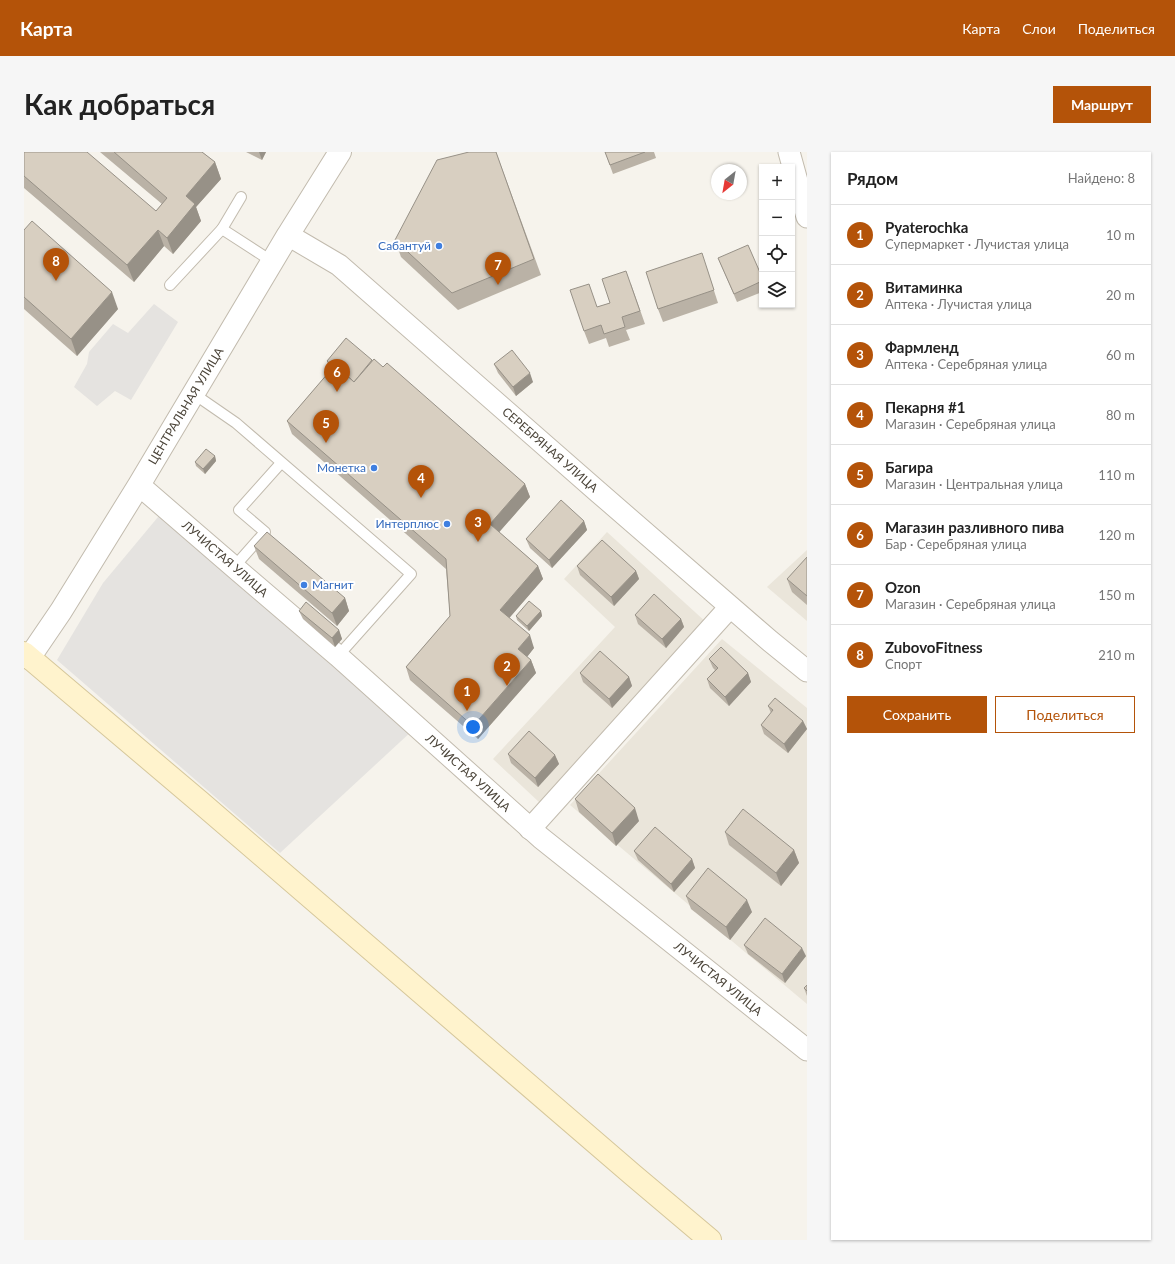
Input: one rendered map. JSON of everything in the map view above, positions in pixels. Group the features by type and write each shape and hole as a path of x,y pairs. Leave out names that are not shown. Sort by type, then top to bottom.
{"main road":[{"path":"26,655 200,802 710,1240"}],"street":[{"path":"789,152 807,217"},
{"name":"ЦЕНТРАЛЬНАЯ УЛИЦА","path":"26,655 61,611 140,485 288,235 341,153"},
{"name":"СЕРЕБРЯНАЯ УЛИЦА","path":"288,235 339,265 730,607 807,671"},
{"name":"ЛУЧИСТАЯ УЛИЦА","path":"140,485 234,568 338,656 530,829 807,1050"},
{"path":"530,829 730,607"}],"lane":[{"path":"170,285 222,229 241,197"},
{"path":"222,229 273,262"},
{"path":"194,394 236,423 411,574 338,656"},
{"path":"234,568 264,532 239,510 281,463"}],"shaded area":[{"path":"154,304 178,322 131,400 115,391 97,406 74,387 87,364 89,352 113,324 128,333"},
{"path":"163,511 413,730 280,853 57,660 103,583"},
{"path":"607,532 707,623 540,803 493,759 615,627 564,579"},
{"path":"807,550 807,621 767,587"},
{"path":"722,639 807,708 807,1004 570,805"}],"building":[{"path":"24,152 87,152 156,211 167,198 114,152 202,152 215,162 186,196 195,204 167,238 158,230 127,265 24,176"},
{"path":"469,152 496,152 534,259 452,293 395,240 437,160"},
{"path":"605,152 645,152 610,165"},
{"path":"32,221 112,292 71,339 24,297 24,230"},
{"path":"748,245 759,270 759,282 734,294 718,258"},
{"path":"702,253 714,290 658,309 646,272"},
{"path":"626,271 640,311 622,317 625,327 604,334 601,325 584,331 570,290 589,284 597,307 610,303 602,279"},
{"path":"346,338 372,360 354,382 335,365 334,367 327,361"},
{"path":"512,350 530,373 513,387 494,364"},
{"path":"374,359 383,367 387,363 525,484 490,524 538,566 500,610 530,635 518,649 531,660 473,726 406,667 450,616 446,559 287,421 335,365 354,382"},
{"path":"206,449 215,456 203,469 195,462"},
{"path":"561,500 584,521 549,560 526,539"},
{"path":"267,532 345,598 332,613 254,546"},
{"path":"602,540 636,571 611,597 577,566"},
{"path":"807,557 807,596 787,579"},
{"path":"654,594 681,619 662,639 635,615"},
{"path":"529,601 541,611 527,626 516,616"},
{"path":"306,602 339,630 332,638 299,611"},
{"path":"721,647 748,673 725,697 707,679 718,668 709,659"},
{"path":"600,651 629,677 609,699 580,673"},
{"path":"775,698 803,721 784,744 761,725 773,710 768,706"},
{"path":"529,731 555,755 535,778 508,754"},
{"path":"598,774 635,808 612,833 575,799"},
{"path":"743,809 794,850 776,873 725,832"},
{"path":"655,827 692,859 671,884 634,851"},
{"path":"708,868 747,900 726,927 686,896"},
{"path":"765,918 802,948 782,974 744,945"}],"place":[{"name":"Сабантуй","path":"439,246"},
{"name":"ZubovoFitness","path":"56,281"},
{"name":"Ozon","path":"498,285"},
{"name":"Магазин разливного пива","path":"337,392"},
{"name":"Багира","path":"326,443"},
{"name":"Монетка","path":"374,468"},
{"name":"Пекарня #1","path":"421,498"},
{"name":"Интерплюс","path":"447,524"},
{"name":"Фармленд","path":"478,542"},
{"name":"Магнит","path":"304,585"},
{"name":"Витаминка","path":"507,686"},
{"name":"Pyaterochka","path":"467,711"}]}
